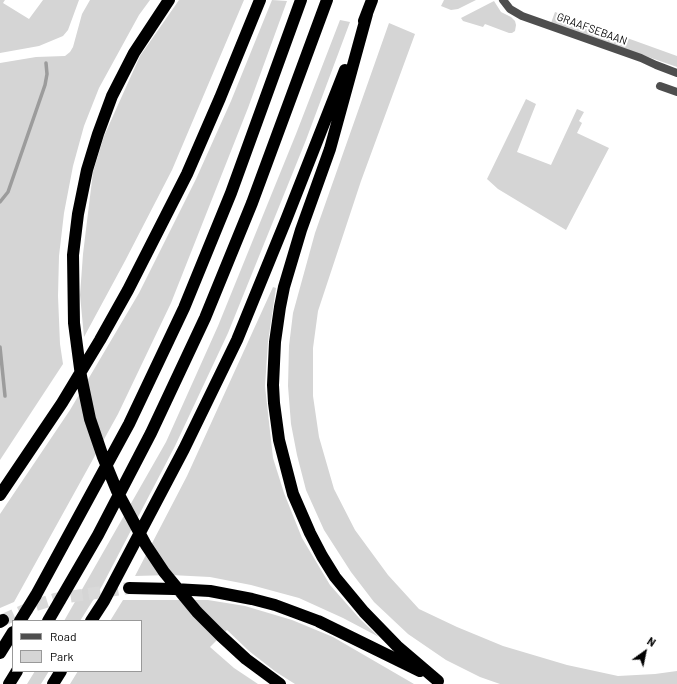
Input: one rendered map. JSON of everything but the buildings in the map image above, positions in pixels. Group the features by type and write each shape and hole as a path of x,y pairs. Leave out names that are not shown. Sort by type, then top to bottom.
{"highway":[{"path":"169,0 134,53 112,96 87,170 78,214 73,255 75,340 90,419 103,457 117,490 138,531 164,572 197,612 246,659 280,684"},
{"path":"0,495 62,403 128,290 186,174 220,98 260,0"},
{"path":"21,620 36,595 130,424 184,308 231,192 301,0"},
{"path":"51,616 98,535 151,434 205,318 255,196 328,0"},
{"path":"92,620 104,601 184,449 237,340 286,220 372,0"},
{"path":"367,14 330,149 284,287 275,342 273,385 274,409 282,453 293,494 310,533 332,572 349,595 397,646 442,682"},
{"path":"129,588 210,591 275,605 318,620 442,682"},
{"path":"0,653 12,634"},
{"path":"9,684 16,672"},
{"path":"53,684 60,672"}],"street":[{"name":"GRAAFSEBAAN","path":"503,0 510,9 522,16 642,58 656,66 677,73"},
{"path":"660,86 677,92"}],"green space":[{"path":"0,0 5,0 3,3 29,19 43,0 79,0 68,30 63,36 39,46 0,53"},
{"path":"90,0 150,0 139,15 99,88 84,126 73,166 64,213 59,256 58,296 60,344 63,364 0,460 0,63 36,57 65,56 73,47 82,14"},
{"path":"179,0 244,0 172,170 84,337 80,295 83,254 93,172 104,136 140,56"},
{"path":"272,0 287,1 248,108 171,303 118,414 14,602 0,608 0,514 70,410 139,293 196,179 231,101"},
{"path":"444,0 476,0 458,9 451,10 441,6"},
{"path":"494,1 501,12 511,17 515,21 515,31 512,33 485,24 483,27 463,21 461,18"},
{"path":"555,12 677,56 677,67 551,23"},
{"path":"340,20 350,22 306,140 228,333 175,446 102,586 81,620 65,620 166,442 218,326 296,134"},
{"path":"389,23 415,34 361,181 318,311 313,348 313,396 319,437 334,489 355,530 388,575 419,609 503,646 567,665 618,676 677,671 677,684 500,684 480,677 446,660 408,634 374,602 351,572 324,530 306,490 291,424 288,386 289,346 293,313 315,233"},
{"path":"526,99 536,104 517,152 551,165 577,109 584,112 579,121 582,123 577,133 609,148 566,230 498,189 487,179"},
{"path":"273,287 276,288 268,342 265,386 273,458 284,493 302,538 330,585 360,619 379,637 343,618 299,598 251,585 210,577 171,575 135,576 187,476"},
{"path":"123,600 208,600 245,606 292,620 333,637 414,684 295,684 276,672 249,651 227,630 210,647 234,668 258,684 70,684 77,672 142,672 142,620 111,620"},
{"path":"34,672 48,672 41,684 27,684"}],"waterway":[{"path":"0,202 8,192 45,85 47,74 46,63"},
{"path":"0,347 5,396"}],"tunnel":[{"path":"3,620 36,605 55,599 129,588"}]}
